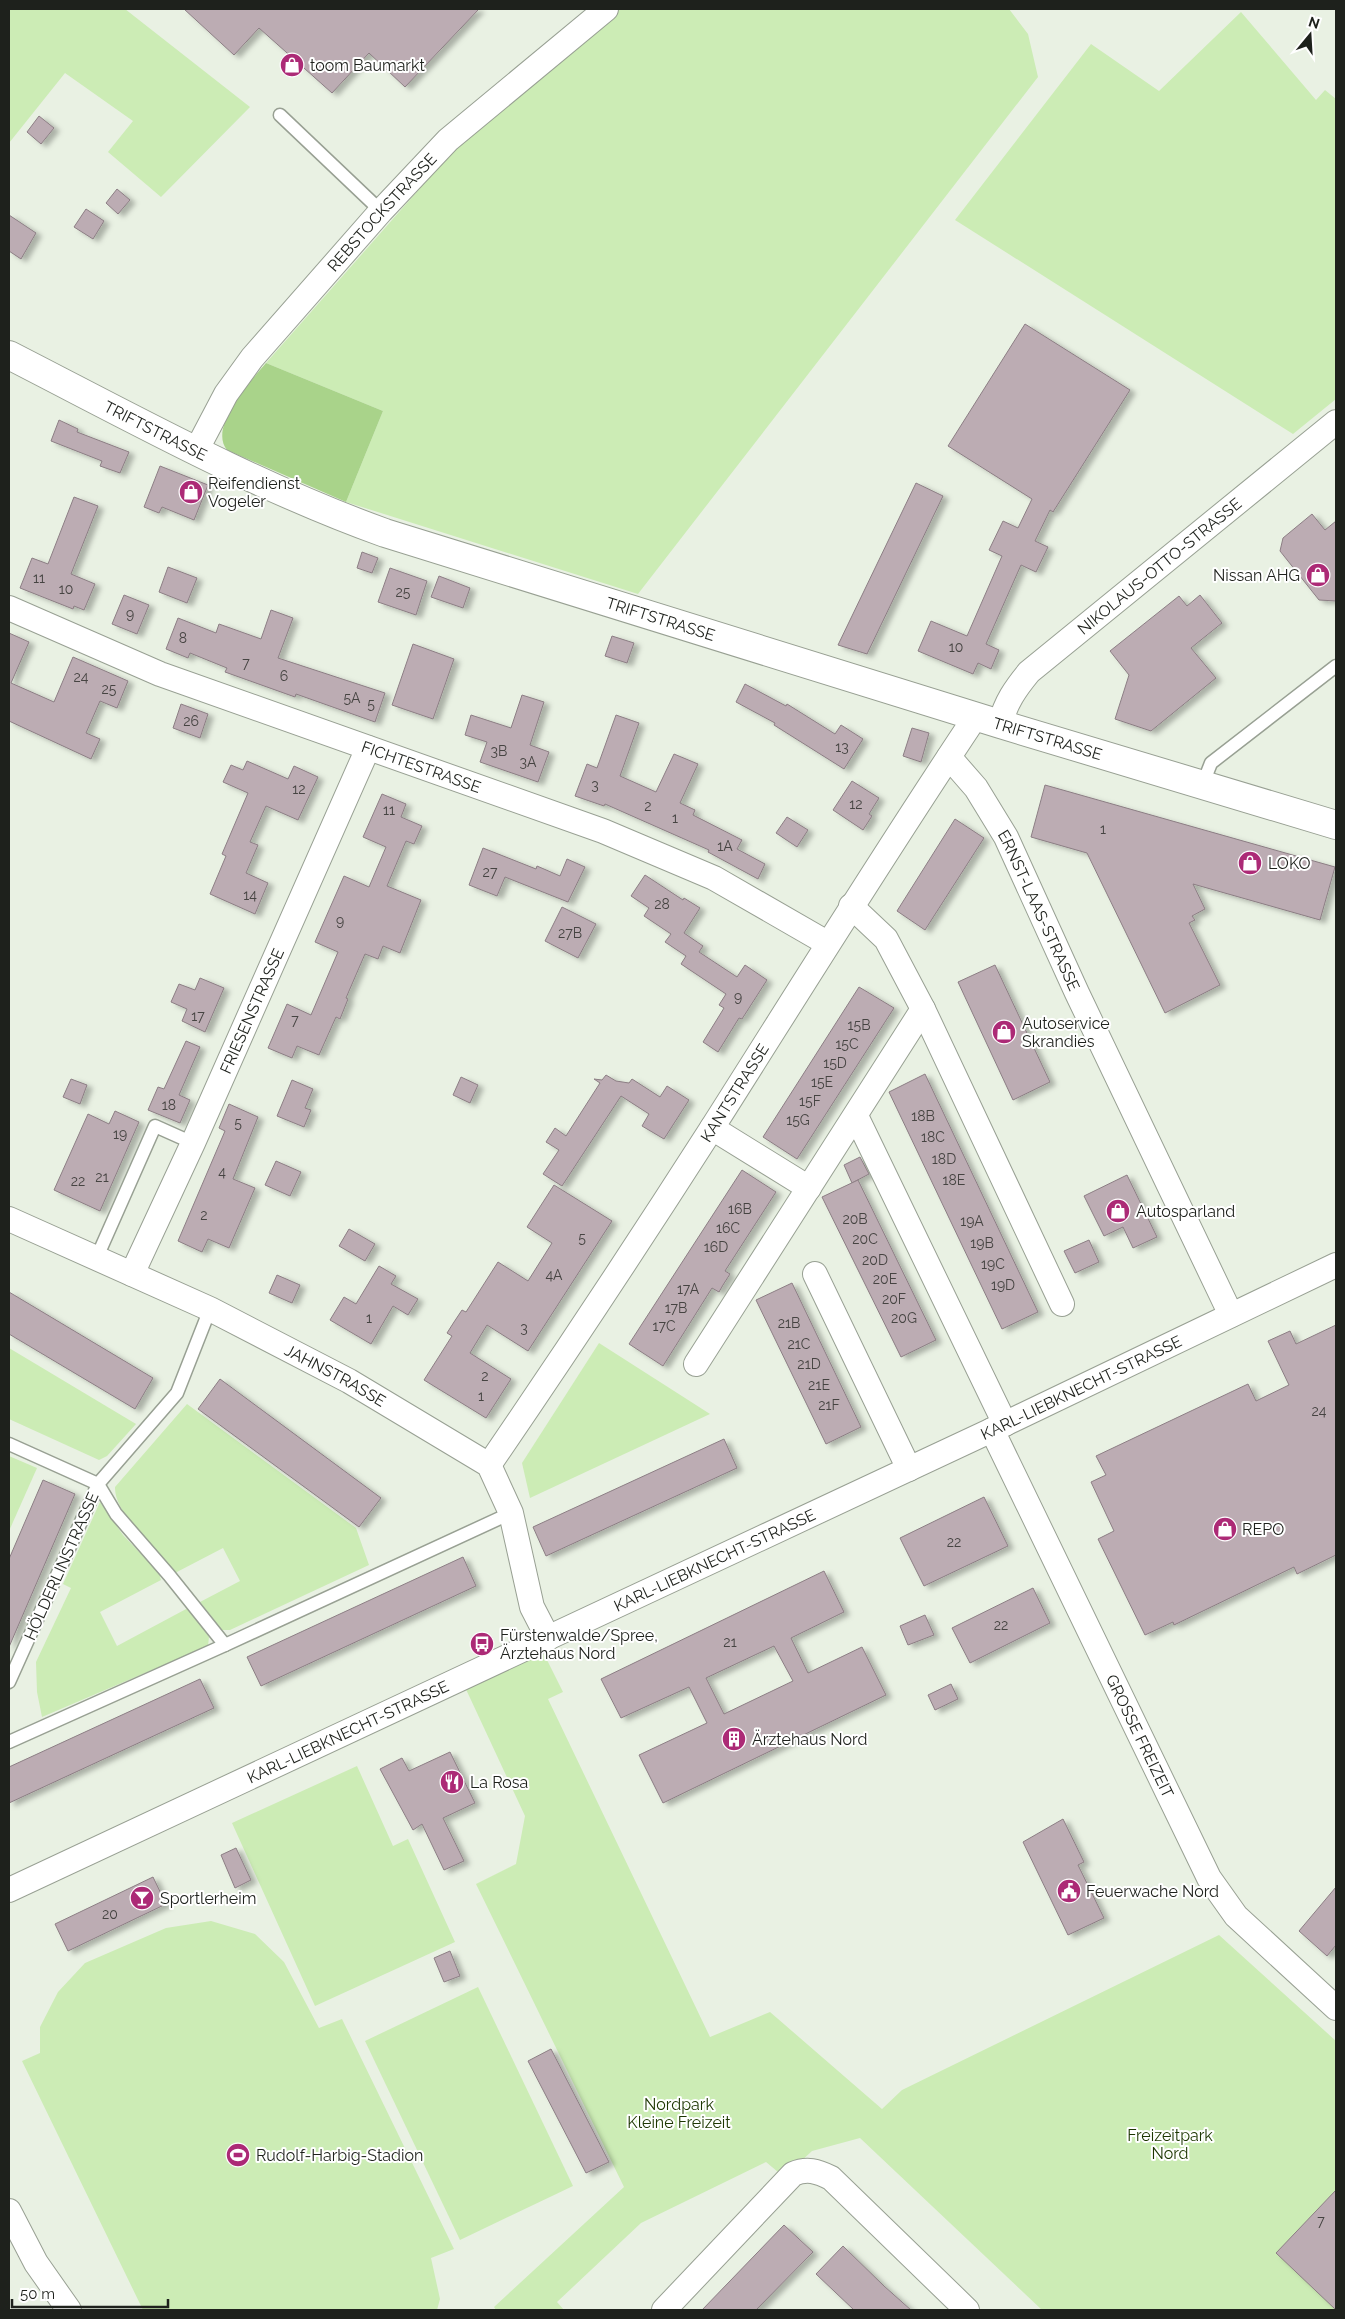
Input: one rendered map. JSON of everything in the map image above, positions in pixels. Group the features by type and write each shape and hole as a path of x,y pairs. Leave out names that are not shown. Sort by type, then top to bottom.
{"main road":[{"name":"TRIFTSTRASSE","path":"9,354 196,451 280,491 385,533 1202,786 1336,825"}],"street":[{"name":"REBSTOCKSTRASSE","path":"196,451 226,394 252,358 380,211 448,140 606,9"},
{"name":"NIKOLAUS-OTTO-STRASSE","path":"988,720 1009,699 1029,672 1336,422"},
{"name":"FICHTESTRASSE","path":"9,608 160,674 603,830 714,878 827,943"},
{"name":"KANTSTRASSE","path":"489,1465 712,1128 827,943 949,757 988,720"},
{"name":"FRIESENSTRASSE","path":"132,1274 193,1142 368,748"},
{"name":"ERNST-LAAS-STRASSE","path":"949,757 976,788 1006,837 1081,1002 1231,1315"},
{"path":"851,906 886,939 923,1009 1062,1304"},
{"path":"696,1364 923,1009"},
{"path":"856,1116 999,1427"},
{"path":"712,1128 809,1188"},
{"name":"JAHNSTRASSE","path":"9,1219 210,1309 348,1381 489,1465"},
{"name":"KARL-LIEBKNECHT-STRASSE","path":"9,1890 909,1470 1336,1265"},
{"path":"815,1274 909,1470"},
{"name":"GROSSE FREIZEIT","path":"999,1427 1210,1878 1236,1916 1336,2008"},
{"path":"489,1465 511,1513 532,1607 548,1638"},
{"path":"664,2310 793,2174 802,2170 817,2171 830,2178 967,2310"},
{"path":"9,2211 36,2263 69,2310"},
{"path":"9,2249 36,2263"}],"lane":[{"path":"280,114 380,211"},
{"path":"1202,786 1211,763 1336,666"},
{"path":"97,1257 155,1126 193,1142"},
{"path":"210,1309 177,1393 98,1484 116,1514 169,1575 225,1645"},
{"name":"HÖLDERLINSTRASSE","path":"9,1444 98,1484 9,1682"},
{"path":"9,1742 511,1513"}],"green space":[{"path":"10,9 125,9 250,107 161,197 108,152 133,121 65,73 9,143"},
{"path":"620,9 1009,9 1028,34 1038,77 638,594 346,502 383,411 266,363 459,144"},
{"path":"1241,12 1316,100 1325,90 1336,99 1336,399 1293,434 955,220 1091,44 1159,91"},
{"path":"599,1343 710,1414 530,1498 522,1463"},
{"path":"9,1348 136,1424 107,1456 99,1460 9,1419"},
{"path":"187,1404 356,1528 369,1565 230,1630 222,1630 200,1602 240,1581 223,1548 175,1573 129,1521 117,1498 115,1487"},
{"path":"9,1456 37,1468 9,1531"},
{"path":"100,1502 123,1535 159,1573 161,1580 100,1612 117,1646 188,1608 209,1637 208,1646 42,1717 37,1692 36,1662 71,1588 63,1584"},
{"path":"543,1652 563,1692 548,1699 710,2037 770,2012 882,2109 902,2090 1219,1935 1336,2041 1336,2310 1042,2310 860,2138 812,2151 784,2177 766,2162 641,2223 557,2302 564,2310 496,2310 494,2307 624,2187 476,1884 516,1864 525,1816 464,1685"},
{"path":"357,1766 393,1846 408,1839 455,1942 315,2006 232,1823"},
{"name":"Rudolf-Harbig-Stadion","path":"211,1921 255,1934 284,1962 319,2028 342,2019 454,2249 431,2258 440,2299 437,2310 143,2310 22,2061 40,2053 40,2027 58,1992 85,1963 166,1928"},
{"path":"478,1987 573,2186 460,2240 365,2041"}],"shaded area":[{"path":"266,363 383,411 346,502 227,450 223,440 223,429 227,417 242,392"}],"building":[{"path":"184,9 479,9 405,87 369,53 332,93 259,28 234,55"},
{"path":"39,116 54,128 41,144 27,132"},
{"path":"117,189 130,200 118,214 106,203"},
{"path":"86,209 104,221 93,239 74,227"},
{"path":"9,215 36,233 21,259 9,251"},
{"path":"1025,324 1130,390 1053,512 1050,510 1035,541 1048,547 1036,572 1021,565 986,644 999,650 991,669 978,663 973,674 918,651 931,621 967,636 1002,556 989,550 1003,521 1018,528 1032,499 948,446"},
{"path":"59,420 78,429 77,432 129,452 120,473 100,466 102,461 51,441"},
{"name":"Reifendienst Vogeler","path":"160,466 208,485 194,520 162,507 159,513 144,507"},
{"path":"916,483 943,496 867,654 838,645"},
{"path":"74,497 98,506 71,574 95,584 84,610 74,606 73,609 20,588 32,558 48,564"},
{"name":"Nissan AHG","path":"1312,514 1325,530 1336,521 1336,601 1319,600 1280,551 1283,538"},
{"path":"362,552 378,558 372,573 357,568"},
{"path":"168,567 197,578 187,603 159,592"},
{"path":"390,568 427,581 416,615 378,602"},
{"path":"439,576 470,588 463,608 431,597"},
{"path":"124,595 149,605 137,634 112,624"},
{"path":"1200,595 1222,623 1191,648 1216,678 1151,731 1115,719 1129,675 1110,651 1179,596 1187,606"},
{"path":"271,610 293,618 278,658 385,693 375,722 296,694 295,697 225,672 227,668 190,653 188,658 166,649 178,618 216,633 219,624 261,639"},
{"path":"9,633 29,642 11,683 54,702 73,657 128,681 117,708 100,701 86,733 100,739 91,759 9,721"},
{"path":"612,636 634,643 627,663 605,656"},
{"path":"413,644 454,659 433,719 392,705"},
{"path":"745,684 786,706 787,704 835,734 841,725 863,739 844,769 774,725 775,723 736,702"},
{"path":"522,695 544,702 530,745 549,752 538,782 480,762 487,742 465,735 471,715 511,728"},
{"path":"181,704 208,714 200,738 173,728"},
{"path":"616,715 639,723 620,776 656,792 674,754 698,764 680,803 695,810 693,815 742,840 737,849 765,864 758,879 708,852 709,850 605,804 604,806 575,796 587,764 597,768"},
{"path":"912,728 929,733 921,762 903,756"},
{"path":"247,761 288,779 294,766 318,777 298,820 266,806 250,842 258,845 246,873 268,883 255,914 210,894 226,856 222,854 248,793 223,782 231,765 243,770"},
{"path":"852,781 879,798 869,814 872,816 863,830 833,810"},
{"path":"1045,785 1335,867 1320,920 1193,884 1205,909 1192,916 1195,920 1189,923 1220,985 1165,1013 1087,853 1031,837"},
{"path":"382,794 406,804 401,817 422,826 414,844 406,841 387,886 421,900 400,953 383,946 378,959 365,954 346,998 348,999 340,1019 336,1017 319,1055 297,1046 292,1058 268,1048 287,1004 311,1015 338,952 315,942 344,876 369,887 386,847 363,837"},
{"path":"787,817 808,830 797,847 776,833"},
{"path":"955,819 984,838 925,930 897,911"},
{"path":"483,848 536,869 537,866 560,876 567,859 585,867 568,902 505,877 497,896 469,885"},
{"path":"645,875 683,900 684,898 700,908 684,933 703,946 699,952 737,977 745,965 767,980 742,1019 739,1018 718,1052 703,1042 724,1008 719,1005 726,994 681,964 686,956 665,942 671,934 644,916 649,908 631,896"},
{"path":"562,907 596,924 578,958 545,941"},
{"name":"Autoservice Skrandies","path":"995,965 1050,1082 1013,1100 958,982"},
{"path":"200,978 224,988 205,1032 182,1021 187,1009 171,1002 179,984 195,990"},
{"path":"859,987 894,1008 797,1159 763,1137"},
{"path":"186,1041 200,1047 179,1095 190,1100 180,1123 148,1110 158,1087 164,1089"},
{"path":"925,1074 1038,1312 1002,1329 889,1092"},
{"path":"606,1075 616,1081 629,1083 632,1079 660,1097 667,1086 689,1100 664,1139 642,1126 649,1114 621,1096 562,1186 543,1174 559,1150 546,1142 555,1128 566,1136 600,1083 594,1079 602,1080"},
{"path":"461,1077 478,1085 470,1103 453,1095"},
{"path":"71,1079 87,1085 80,1104 63,1097"},
{"path":"292,1080 313,1089 305,1108 311,1110 304,1127 277,1116"},
{"path":"229,1104 258,1117 233,1179 255,1188 229,1248 208,1239 202,1252 178,1241 225,1131 219,1128"},
{"path":"115,1111 139,1122 100,1211 54,1190 88,1114 109,1124"},
{"path":"860,1157 869,1174 852,1183 844,1165"},
{"path":"276,1161 301,1172 290,1196 265,1185"},
{"path":"742,1170 776,1192 725,1271 730,1274 719,1292 712,1288 663,1366 629,1344"},
{"name":"Autosparland","path":"1127,1175 1157,1237 1133,1248 1123,1227 1104,1236 1084,1196"},
{"path":"858,1180 936,1340 901,1357 822,1197"},
{"path":"554,1185 612,1221 528,1351 487,1325 470,1353 511,1379 486,1418 424,1380 452,1336 447,1333 462,1310 466,1312 498,1262 528,1281 552,1243 527,1227"},
{"path":"349,1229 375,1244 365,1261 339,1246"},
{"path":"1089,1240 1099,1262 1075,1273 1064,1251"},
{"path":"379,1266 396,1276 391,1284 418,1299 408,1315 393,1306 371,1344 330,1320 344,1297 356,1304"},
{"path":"277,1275 300,1285 292,1303 269,1293"},
{"path":"792,1283 861,1427 826,1444 756,1300"},
{"path":"9,1292 153,1378 135,1409 9,1334"},
{"name":"REPO","path":"1336,1325 1336,1555 1297,1574 1294,1567 1174,1625 1173,1622 1145,1635 1098,1539 1114,1531 1091,1482 1106,1475 1096,1456 1248,1384 1256,1401 1289,1385 1268,1341 1290,1331 1296,1344"},
{"path":"220,1379 381,1498 359,1527 198,1409"},
{"path":"724,1439 737,1468 546,1556 533,1527"},
{"path":"43,1480 75,1494 9,1647 9,1559"},
{"path":"984,1497 1008,1546 924,1586 900,1538"},
{"path":"463,1557 476,1586 261,1686 247,1657"},
{"path":"824,1571 844,1612 791,1638 808,1673 862,1647 886,1695 663,1803 639,1755 707,1723 689,1687 621,1718 601,1679","holes":["774,1646 793,1681 724,1714 706,1678"]},
{"path":"1033,1588 1050,1623 970,1663 952,1628"},
{"path":"925,1615 934,1635 908,1645 900,1626"},
{"path":"200,1679 214,1708 9,1803 9,1767"},
{"path":"951,1684 958,1699 935,1710 928,1695"},
{"path":"450,1752 475,1803 443,1818 464,1861 444,1870 422,1824 413,1830 380,1769 402,1758 409,1771"},
{"name":"Feuerwache Nord","path":"1063,1819 1084,1862 1078,1865 1104,1918 1068,1935 1023,1842"},
{"path":"236,1848 251,1880 235,1888 221,1855"},
{"path":"153,1877 166,1904 68,1951 55,1924"},
{"path":"1336,1887 1336,1945 1327,1956 1299,1931"},
{"path":"450,1951 460,1976 444,1982 434,1958"},
{"path":"551,2049 609,2162 586,2173 528,2061"},
{"path":"1336,2190 1336,2310 1276,2253"},
{"path":"784,2225 813,2252 756,2310 702,2310"},
{"path":"843,2246 911,2310 854,2310 816,2274"}],"place":[{"name":"toom Baumarkt","path":"292,65"},
{"name":"Reifendienst Vogeler","path":"191,492"},
{"name":"Nissan AHG","path":"1318,575"},
{"name":"LOKO","path":"1250,863"},
{"name":"Autoservice Skrandies","path":"1004,1032"},
{"name":"Autosparland","path":"1118,1211"},
{"name":"REPO","path":"1225,1529"},
{"name":"Fürstenwalde/Spree, Ärztehaus Nord","path":"482,1644"},
{"name":"Ärztehaus Nord","path":"734,1739"},
{"name":"La Rosa","path":"452,1782"},
{"name":"Feuerwache Nord","path":"1069,1891"},
{"name":"Sportlerheim","path":"142,1898"},
{"name":"Rudolf-Harbig-Stadion","path":"238,2155"}],"park label":[{"name":"Nordpark Kleine Freizeit","path":"679,2113"},
{"name":"Freizeitpark Nord","path":"1170,2144"}]}
